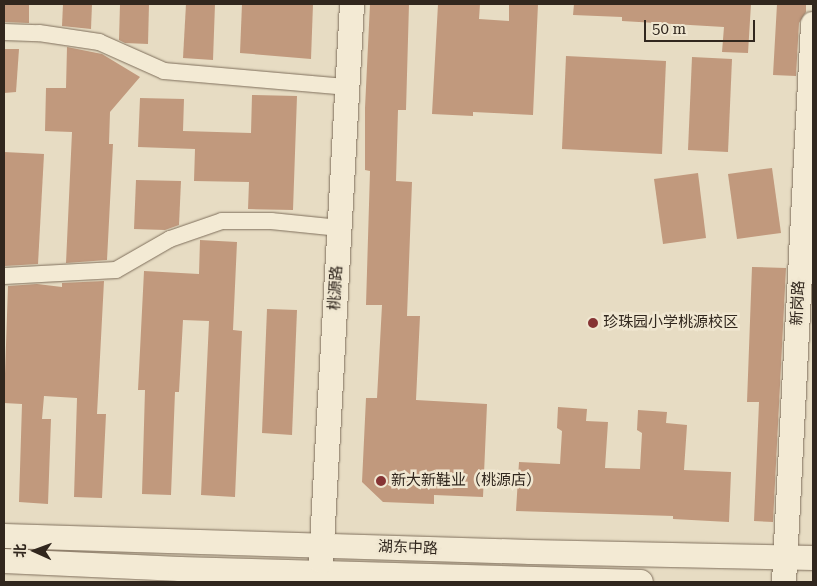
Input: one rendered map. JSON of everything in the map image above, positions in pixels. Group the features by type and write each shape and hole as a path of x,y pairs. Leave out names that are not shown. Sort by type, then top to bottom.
{"main road":[{"name":"桃源路","path":"320,577 352,4"},
{"name":"新岗路","path":"784,582 807,252 813,24"},
{"name":"湖东中路","path":"4,536 554,553 813,558"},
{"path":"526,552 526,581"},
{"path":"553,582 554,553"},
{"name":"湖东中路","path":"4,561 320,577 641,582"}],"street":[{"path":"4,32 39,33 98,42 164,71 348,87"},
{"path":"4,276 116,270 170,239 222,221 271,221 340,228"}],"building":[{"path":"4,4 29,4 29,23 4,22"},
{"path":"63,4 92,4 91,29 62,26"},
{"path":"120,4 149,4 148,44 125,43 119,40"},
{"path":"186,4 215,4 213,60 183,58"},
{"path":"242,4 313,4 311,59 240,53"},
{"path":"370,4 409,4 406,110 398,110 396,181 412,182 407,316 420,316 416,400 487,404 483,497 434,495 434,504 383,502 362,482 366,398 377,398 382,305 366,305 370,171 365,170 365,108"},
{"path":"438,4 480,4 479,19 509,21 509,4 538,4 533,115 473,112 473,116 432,114"},
{"path":"574,4 751,4 748,53 722,52 724,27 622,21 622,17 573,15"},
{"path":"777,4 806,4 806,12 799,23 796,76 773,75"},
{"path":"67,47 102,54 140,77 110,112 109,144 113,144 107,260 66,263 72,132 45,131 46,88 66,88"},
{"path":"4,49 19,49 16,92 4,93"},
{"path":"566,56 666,61 662,154 562,149"},
{"path":"692,57 732,59 728,152 688,150"},
{"path":"252,95 297,96 293,210 248,209 249,182 194,181 195,149 138,147 140,98 184,99 183,131 251,133"},
{"path":"4,152 44,154 38,264 4,266"},
{"path":"772,168 781,233 737,239 728,174"},
{"path":"698,173 706,238 663,244 654,179"},
{"path":"136,180 181,181 179,225 165,230 134,229"},
{"path":"200,240 237,242 233,330 242,331 235,497 201,495 209,321 183,320 179,392 175,392 171,495 142,494 145,390 138,390 144,271 199,274"},
{"path":"752,267 786,268 773,522 754,521 759,402 747,402"},
{"path":"104,281 97,414 106,414 102,498 74,497 77,398 44,396 42,419 51,419 48,504 19,502 22,404 4,403 8,286 37,284 62,287 62,283"},
{"path":"267,309 297,310 292,435 262,433"},
{"path":"558,407 587,409 586,421 608,422 605,468 640,469 642,433 637,430 638,410 667,412 666,423 687,425 684,470 731,472 729,522 673,519 673,516 516,511 519,462 560,464 562,431 557,428"}],"place":[{"name":"珍珠园小学桃源校区","path":"593,323"},
{"name":"新大新鞋业（桃源店）","path":"381,481"}]}
